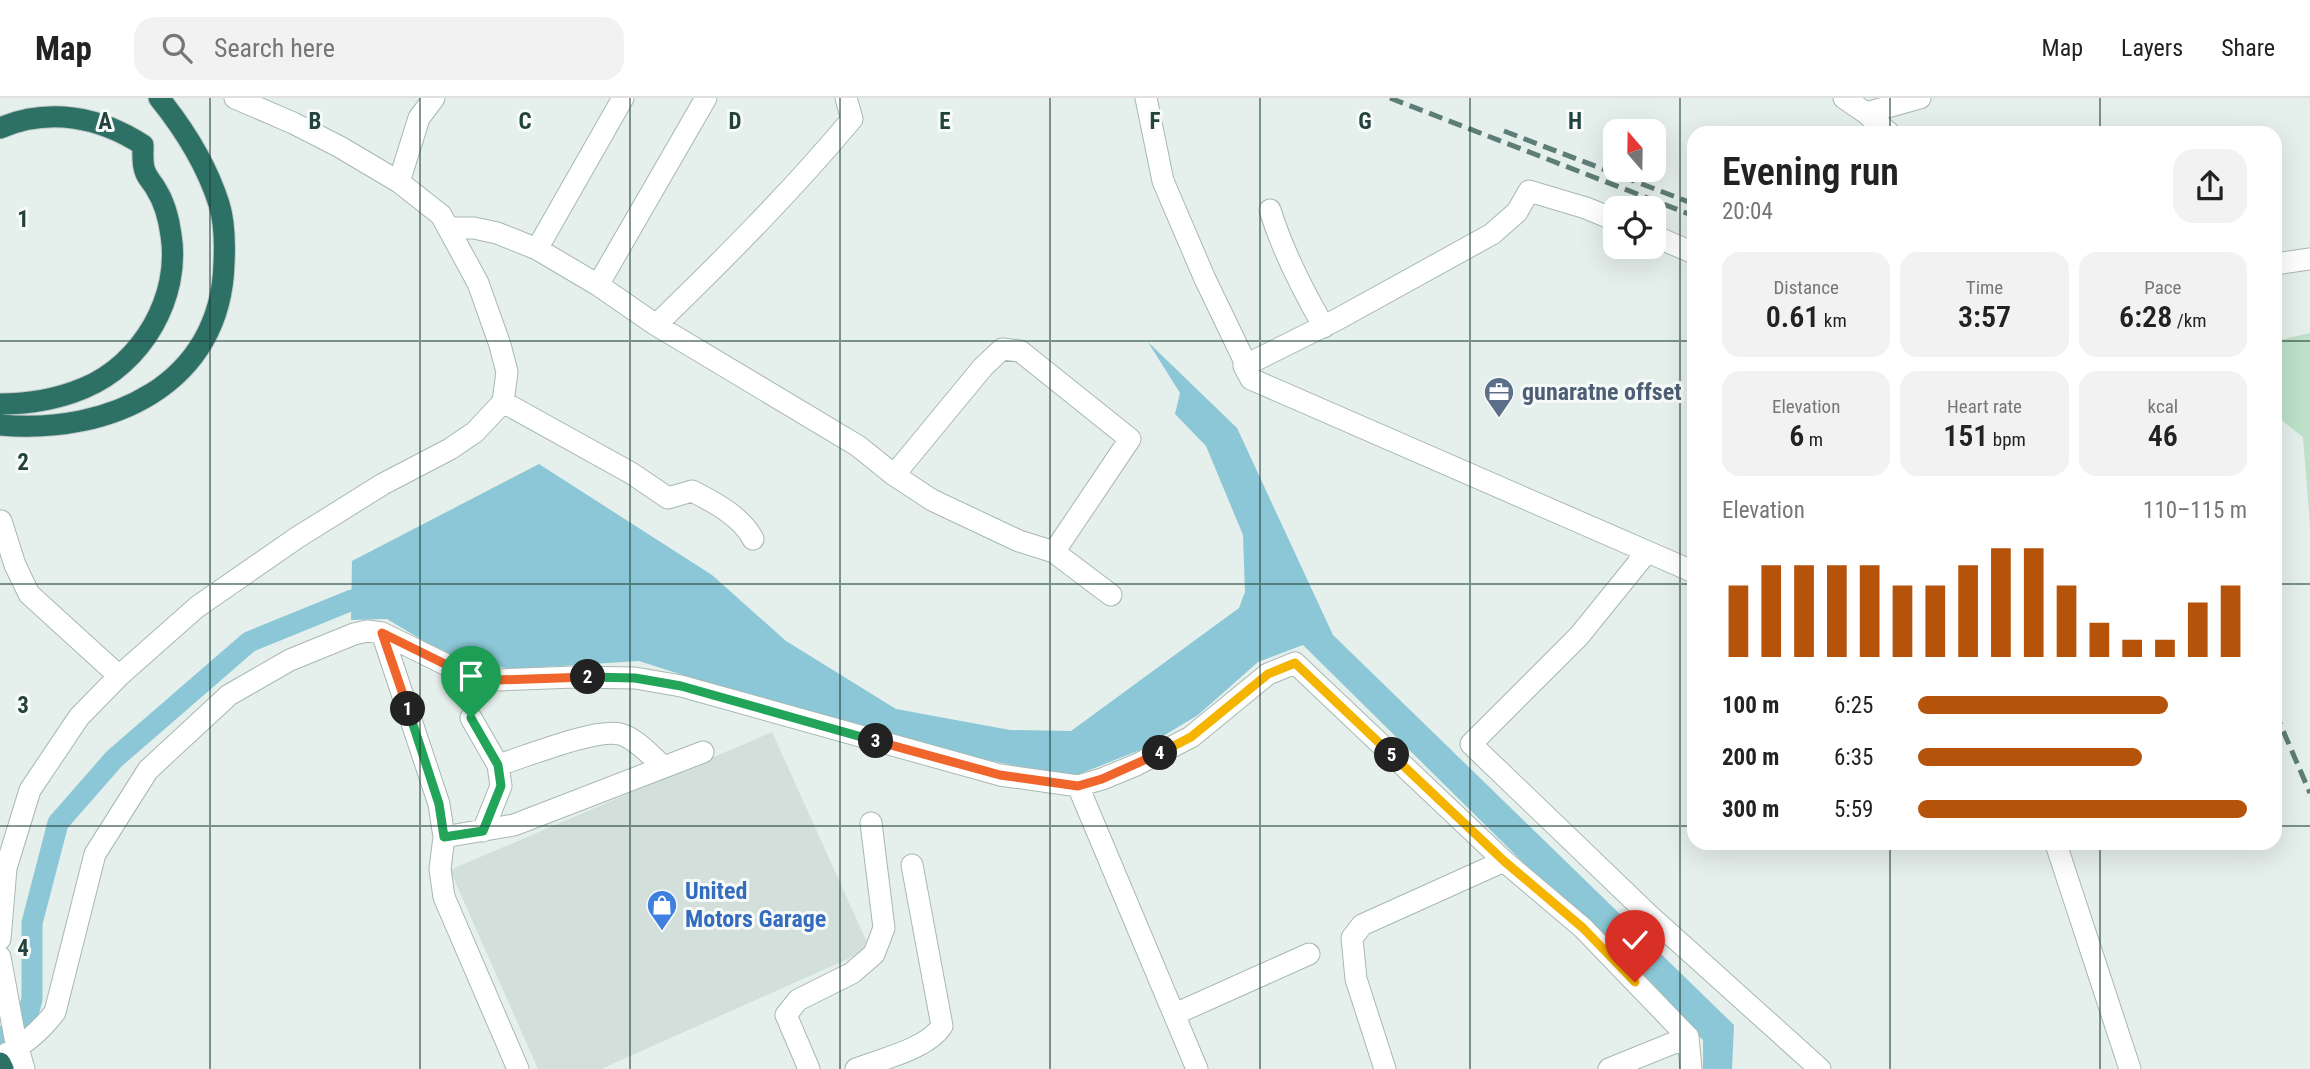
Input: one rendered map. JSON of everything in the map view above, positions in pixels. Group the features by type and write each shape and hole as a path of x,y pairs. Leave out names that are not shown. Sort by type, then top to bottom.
{"highway":[{"path":"0,425 33,427 82,422 130,406 149,396 171,377 196,351 209,332 222,292 224,225 217,198 203,166 181,128 159,98"},
{"path":"0,128 48,117 87,119 124,132 143,145 144,170 164,204 173,256 167,295 160,314 137,350 86,388 38,401 0,404"},
{"path":"0,1063 3,1069"}],"street":[{"path":"399,182 419,118 435,98"},
{"path":"537,249 623,98"},
{"path":"598,285 706,98"},
{"path":"656,325 827,150 852,119 846,98"},
{"path":"1146,98 1163,181 1251,379 1687,569"},
{"path":"1844,98 1881,126"},
{"path":"1866,113 1920,98"},
{"path":"0,939 6,868 30,790 79,717 197,607 298,537 383,484 450,449 475,432 503,402 507,372 500,345 478,283 441,215 399,182 340,147 245,100"},
{"path":"1244,366 1324,327 1492,234 1517,212 1529,191 1603,215"},
{"path":"1270,210 1299,284 1324,327"},
{"path":"450,228 474,228 497,233 537,249 598,285 656,325 858,446 894,475 932,500 1019,541 1054,552 1111,595"},
{"path":"1666,241 1687,250"},
{"path":"2282,263 2310,259"},
{"path":"894,475 1002,349 1020,351 1130,439 1054,552"},
{"path":"503,402 631,473 668,498 692,491 707,498 747,526 753,539"},
{"path":"1,520 15,565 29,594 120,676"},
{"path":"1647,552 1579,636 1471,744 1649,915 1820,1069"},
{"path":"14,1053 43,1028 55,1012 95,854 148,770 229,695 290,660 367,631 382,633 453,668 498,680 635,678 681,686 1000,775 1078,786 1136,765 1191,737 1268,674 1295,663 1504,861 1583,928 1688,1037 1691,1069"},
{"path":"382,633 439,804 444,837 440,869 444,897 518,1069"},
{"path":"471,718 498,765 501,786 483,831"},
{"path":"498,765 592,736 620,734 664,767"},
{"path":"444,837 514,825 704,752"},
{"path":"1078,786 1198,1069"},
{"path":"809,1069 786,1015 799,1000 852,973 874,954 884,929 871,823"},
{"path":"2058,850 2130,1069"},
{"path":"1385,1069 1356,979 1352,938 1362,925 1504,861"},
{"path":"856,1069 922,1044 936,1035 942,1026 912,865"},
{"path":"1175,1014 1309,954"},
{"path":"0,957 14,1053"},
{"path":"1609,1069 1688,1037"}],"shaded area":[{"path":"772,732 870,949 601,1069 538,1069 450,870"}],"green space":[{"path":"2310,333 2310,524 2303,437 2282,420 2282,339"}],"water":[{"path":"1148,342 1237,428 1333,635 1734,1025 1732,1069 1703,1069 1703,1040 1303,645 1258,662 1198,715 1140,750 1072,777 882,739 639,661 512,669 452,658 387,619 351,620 352,561 539,464 712,575 786,641 896,709 1010,730 1071,731 1239,608 1245,592 1243,535 1206,446 1175,414 1180,393"}],"waterway":[{"path":"0,1038 25,1026 32,999 32,923 58,823 114,759 249,642 352,600"}],"railway":[{"path":"1390,98 1687,213"},
{"path":"1504,131 1687,201"},
{"path":"2282,728 2310,793"}],"place":[{"name":"gunaratne offset","path":"1499,419"},
{"name":"United Motors Garage","path":"662,932"}],"route":[{"path":"471,718 498,765 501,786 483,831 444,837 439,804 382,633 453,668 498,680 635,678 681,686 1000,775 1078,786 1087,785 1136,765 1191,737 1268,674 1295,663 1504,861 1583,928 1635,982"}]}
